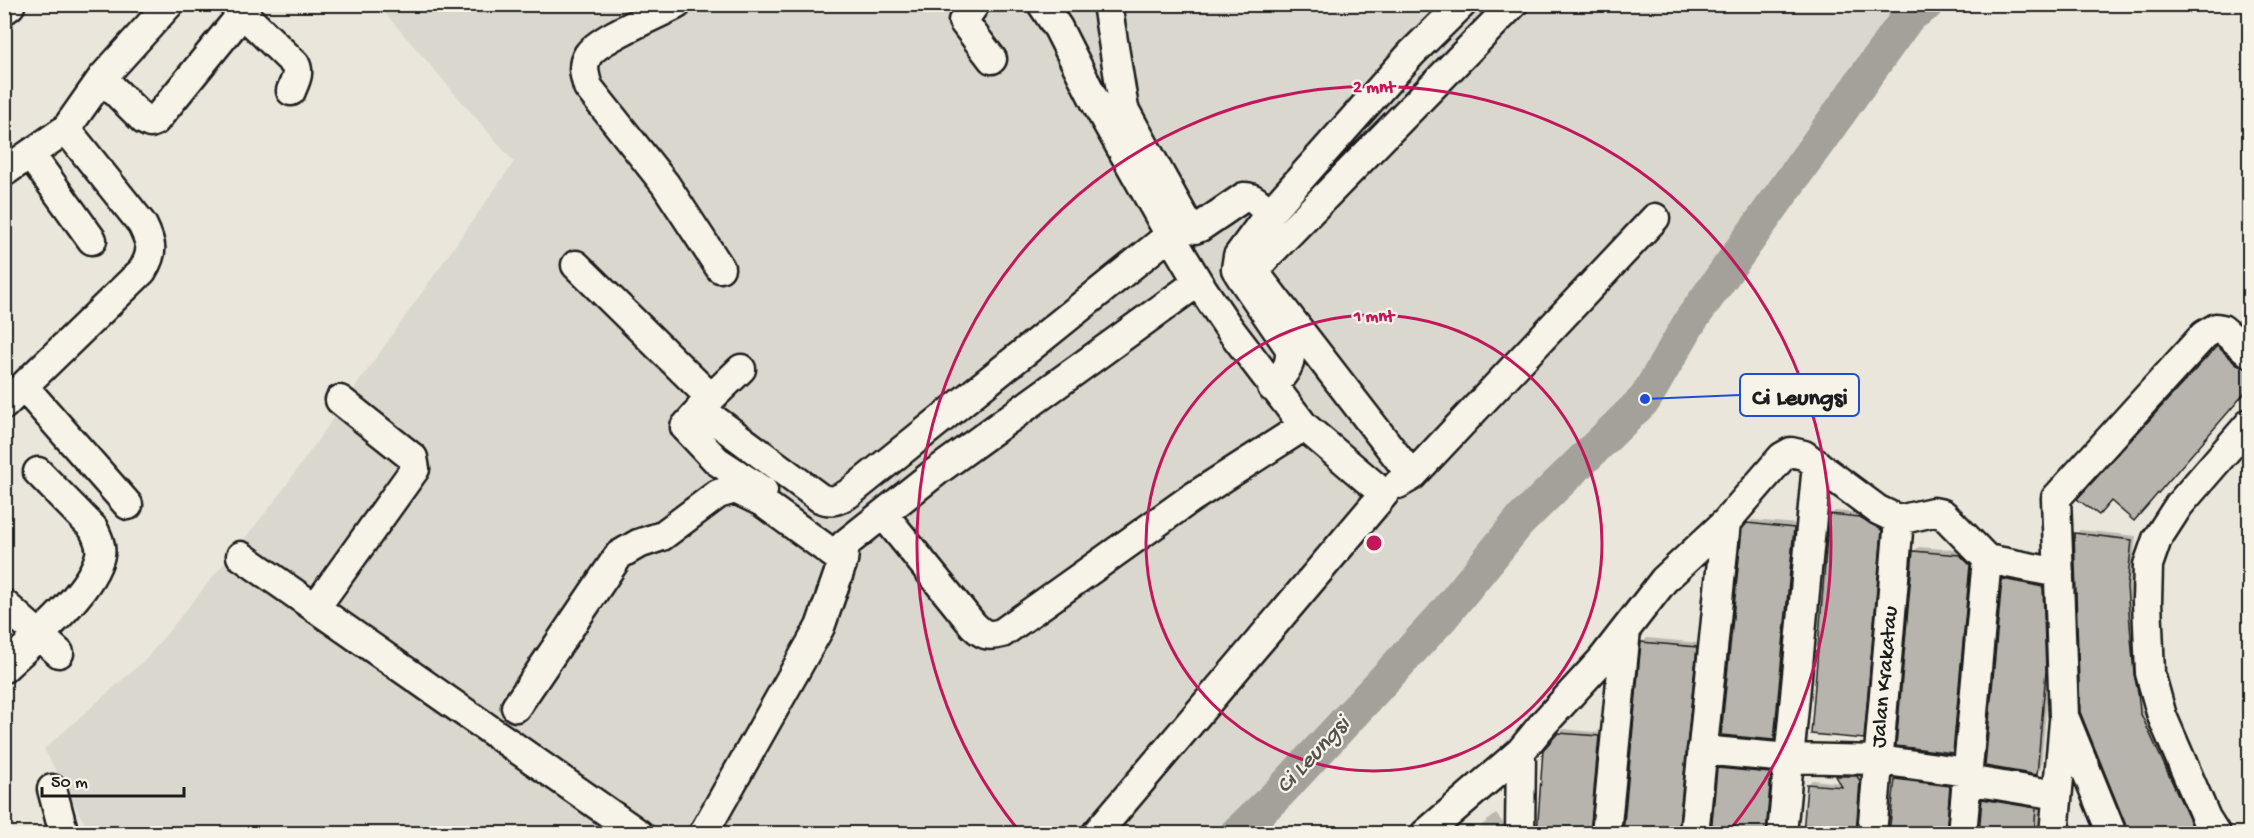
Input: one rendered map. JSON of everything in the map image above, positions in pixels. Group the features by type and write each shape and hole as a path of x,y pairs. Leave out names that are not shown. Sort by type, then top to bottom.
{"main road":[{"path":"4,8 8,4"}],"street":[{"path":"4,172 66,129 102,78 169,4"},
{"path":"677,4 601,44 588,56 583,70 588,87 665,184 720,268"},
{"path":"1042,4 1058,28 1098,107 1198,282 1272,387 1304,426 1383,494"},
{"path":"1107,4 1124,109 1187,222 1195,229 1200,227 1244,197 1255,200 1269,214"},
{"path":"1272,387 1292,359 1289,347 1236,269 1238,256 1243,246 1269,214 1412,53 1462,4"},
{"path":"1412,476 1259,278 1258,267 1513,4"},
{"path":"102,78 144,120 150,123 155,121 238,9 295,64 298,75 291,91"},
{"path":"962,10 992,59"},
{"path":"1412,53 1441,78"},
{"path":"66,129 142,224 149,239 151,256 142,271 14,396 128,506"},
{"path":"30,154 92,240"},
{"path":"1096,834 1383,494 1412,476 1655,218"},
{"path":"576,265 706,403 820,498 829,502 848,494 1170,235"},
{"path":"703,834 820,627 844,553 884,515 937,471 1198,282"},
{"path":"2054,834 2064,716 2055,503 2060,492 2204,335 2216,328 2244,339"},
{"path":"741,369 686,424 685,429 717,461 844,553"},
{"path":"316,608 415,469 412,458 340,399"},
{"path":"2216,834 2206,818 2162,716 2150,674 2148,565 2157,539 2179,505 2250,423"},
{"path":"884,515 973,625 983,634 991,636 1002,633 1190,499 1304,426"},
{"path":"1425,834 1521,751 1626,630 1664,580 1726,522 1782,457 1791,452 1798,453 1817,464 1878,510 1899,520 1933,512 1943,514 1987,559 2059,573"},
{"path":"1782,834 1817,464"},
{"path":"4,668 71,604 89,579 100,554 98,538 86,519 38,472"},
{"path":"516,707 619,555 638,544 662,536 718,494 735,489 762,502 844,553"},
{"name":"Jalan Krakatau","path":"1872,834 1899,520"},
{"path":"1694,834 1726,522"},
{"path":"241,556 639,834"},
{"path":"1962,834 1987,559"},
{"path":"4,604 59,653"},
{"path":"1606,834 1626,630"},
{"path":"2064,716 2112,834"},
{"path":"1702,750 1789,758 1879,760 2057,795"},
{"path":"1520,834 1521,751"},
{"path":"52,789 64,834"}],"shaded area":[{"path":"378,5 1927,5 1908,17 1795,175 1645,399 1519,522 1342,726 1232,833 90,833 44,749 146,659 275,501 514,162"}],"building":[{"path":"2217,346 2239,366 2250,369 2250,387 2134,521 2111,501 2099,515 2077,499"},
{"path":"1829,514 1860,517 1882,530 1864,739 1811,734"},
{"path":"1747,523 1794,528 1774,740 1721,735 1742,529"},
{"path":"2074,533 2132,540 2127,587 2134,674 2140,712 2196,834 2130,834 2127,828 2080,712"},
{"path":"1913,551 1960,555 1970,565 1953,753 1896,746"},
{"path":"2002,579 2043,587 2046,671 2037,775 1985,766"},
{"path":"1641,642 1697,647 1678,834 1623,834"},
{"path":"1558,733 1599,736 1590,834 1537,834 1543,750"},
{"path":"1717,768 1771,773 1766,834 1711,834"},
{"path":"1836,776 1857,776 1860,781 1856,834 1803,834 1807,784 1842,787"},
{"path":"1895,779 1950,786 1946,834 1889,834"},
{"path":"1982,799 2036,808 2034,834 1979,834"}],"waterway":[{"name":"Ci Leungsi","path":"1236,834 1279,793 1442,617 1519,522 1645,399 1691,320 1908,17 1927,4"}],"place":[{"name":"Ci Leungsi","path":"1645,399"}]}
